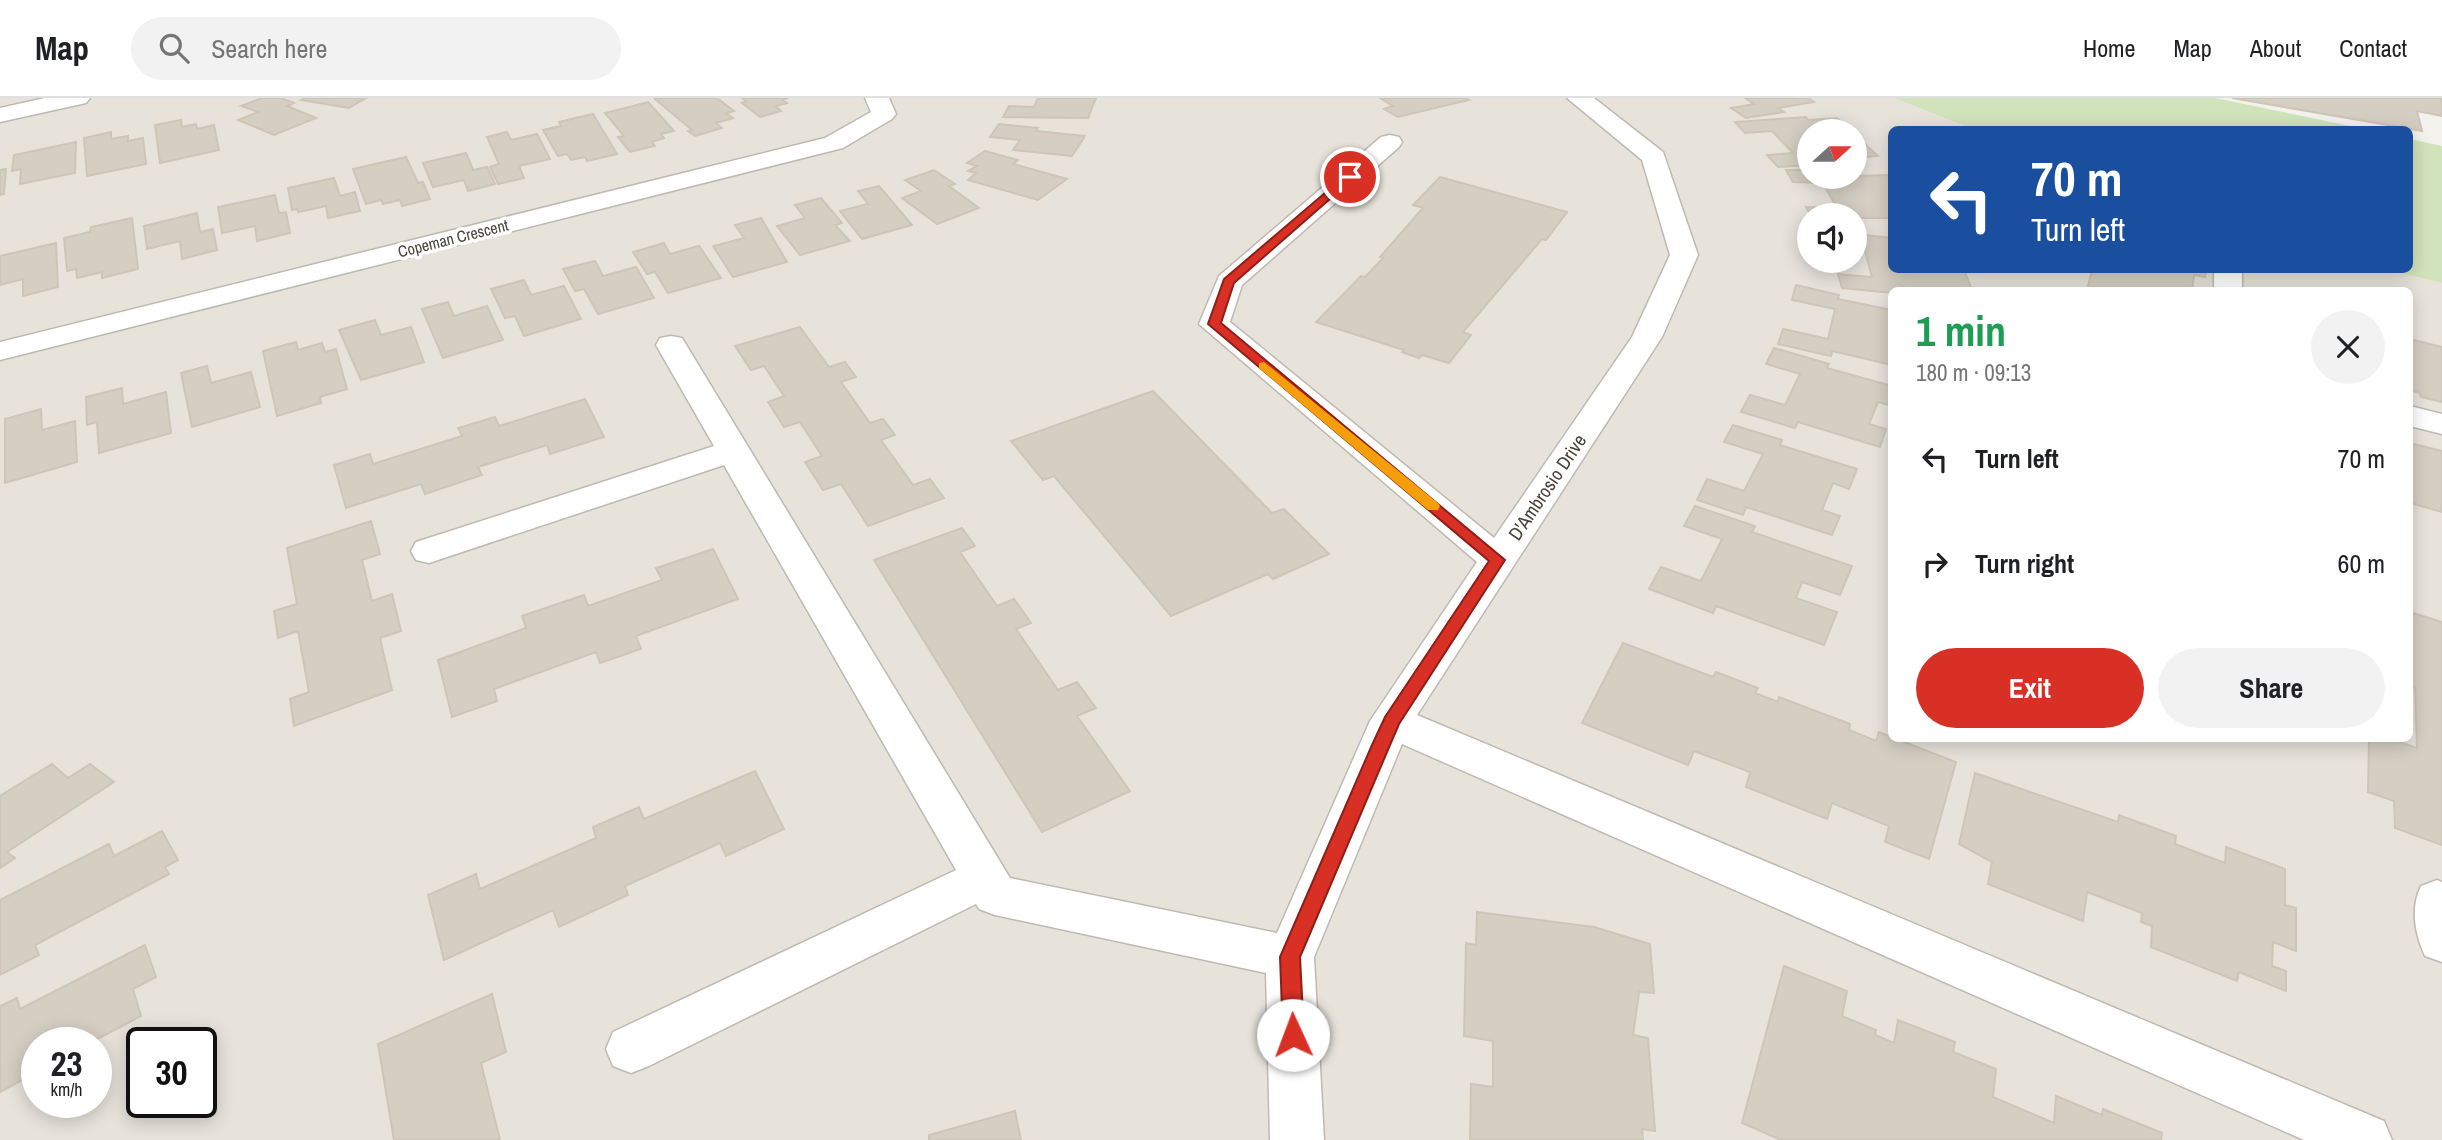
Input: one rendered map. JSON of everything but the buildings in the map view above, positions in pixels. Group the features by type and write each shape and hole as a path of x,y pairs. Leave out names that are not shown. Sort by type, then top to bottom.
{"street":[{"path":"0,115 78,98"},
{"name":"Copeman Crescent","path":"0,351 834,143 884,114 877,98"},
{"name":"D'Ambrosio Drive","path":"1297,1140 1290,957 1391,722 1647,337 1684,255 1654,157 1579,98"},
{"path":"1390,142 1228,282 1214,324 1498,560"},
{"path":"671,345 995,895 1290,957"},
{"path":"2413,417 2442,424"},
{"path":"429,551 733,451"},
{"path":"1391,722 2365,1140"},
{"path":"631,1049 984,878"}],"shaded area":[{"path":"0,98 1894,98 1964,126 1888,126 1888,273 2400,273 2442,283 2442,1140 0,1140"}],"green space":[{"path":"1894,98 2215,98 2350,126 1964,126"},
{"path":"2413,140 2442,146 2442,283 2400,273 2413,273"}],"slow traffic":[{"path":"1264,365 1433,506"}],"route":[{"path":"1293,1035 1290,957 1381,745 1391,722 1498,560 1214,324 1228,282 1350,177"}]}
